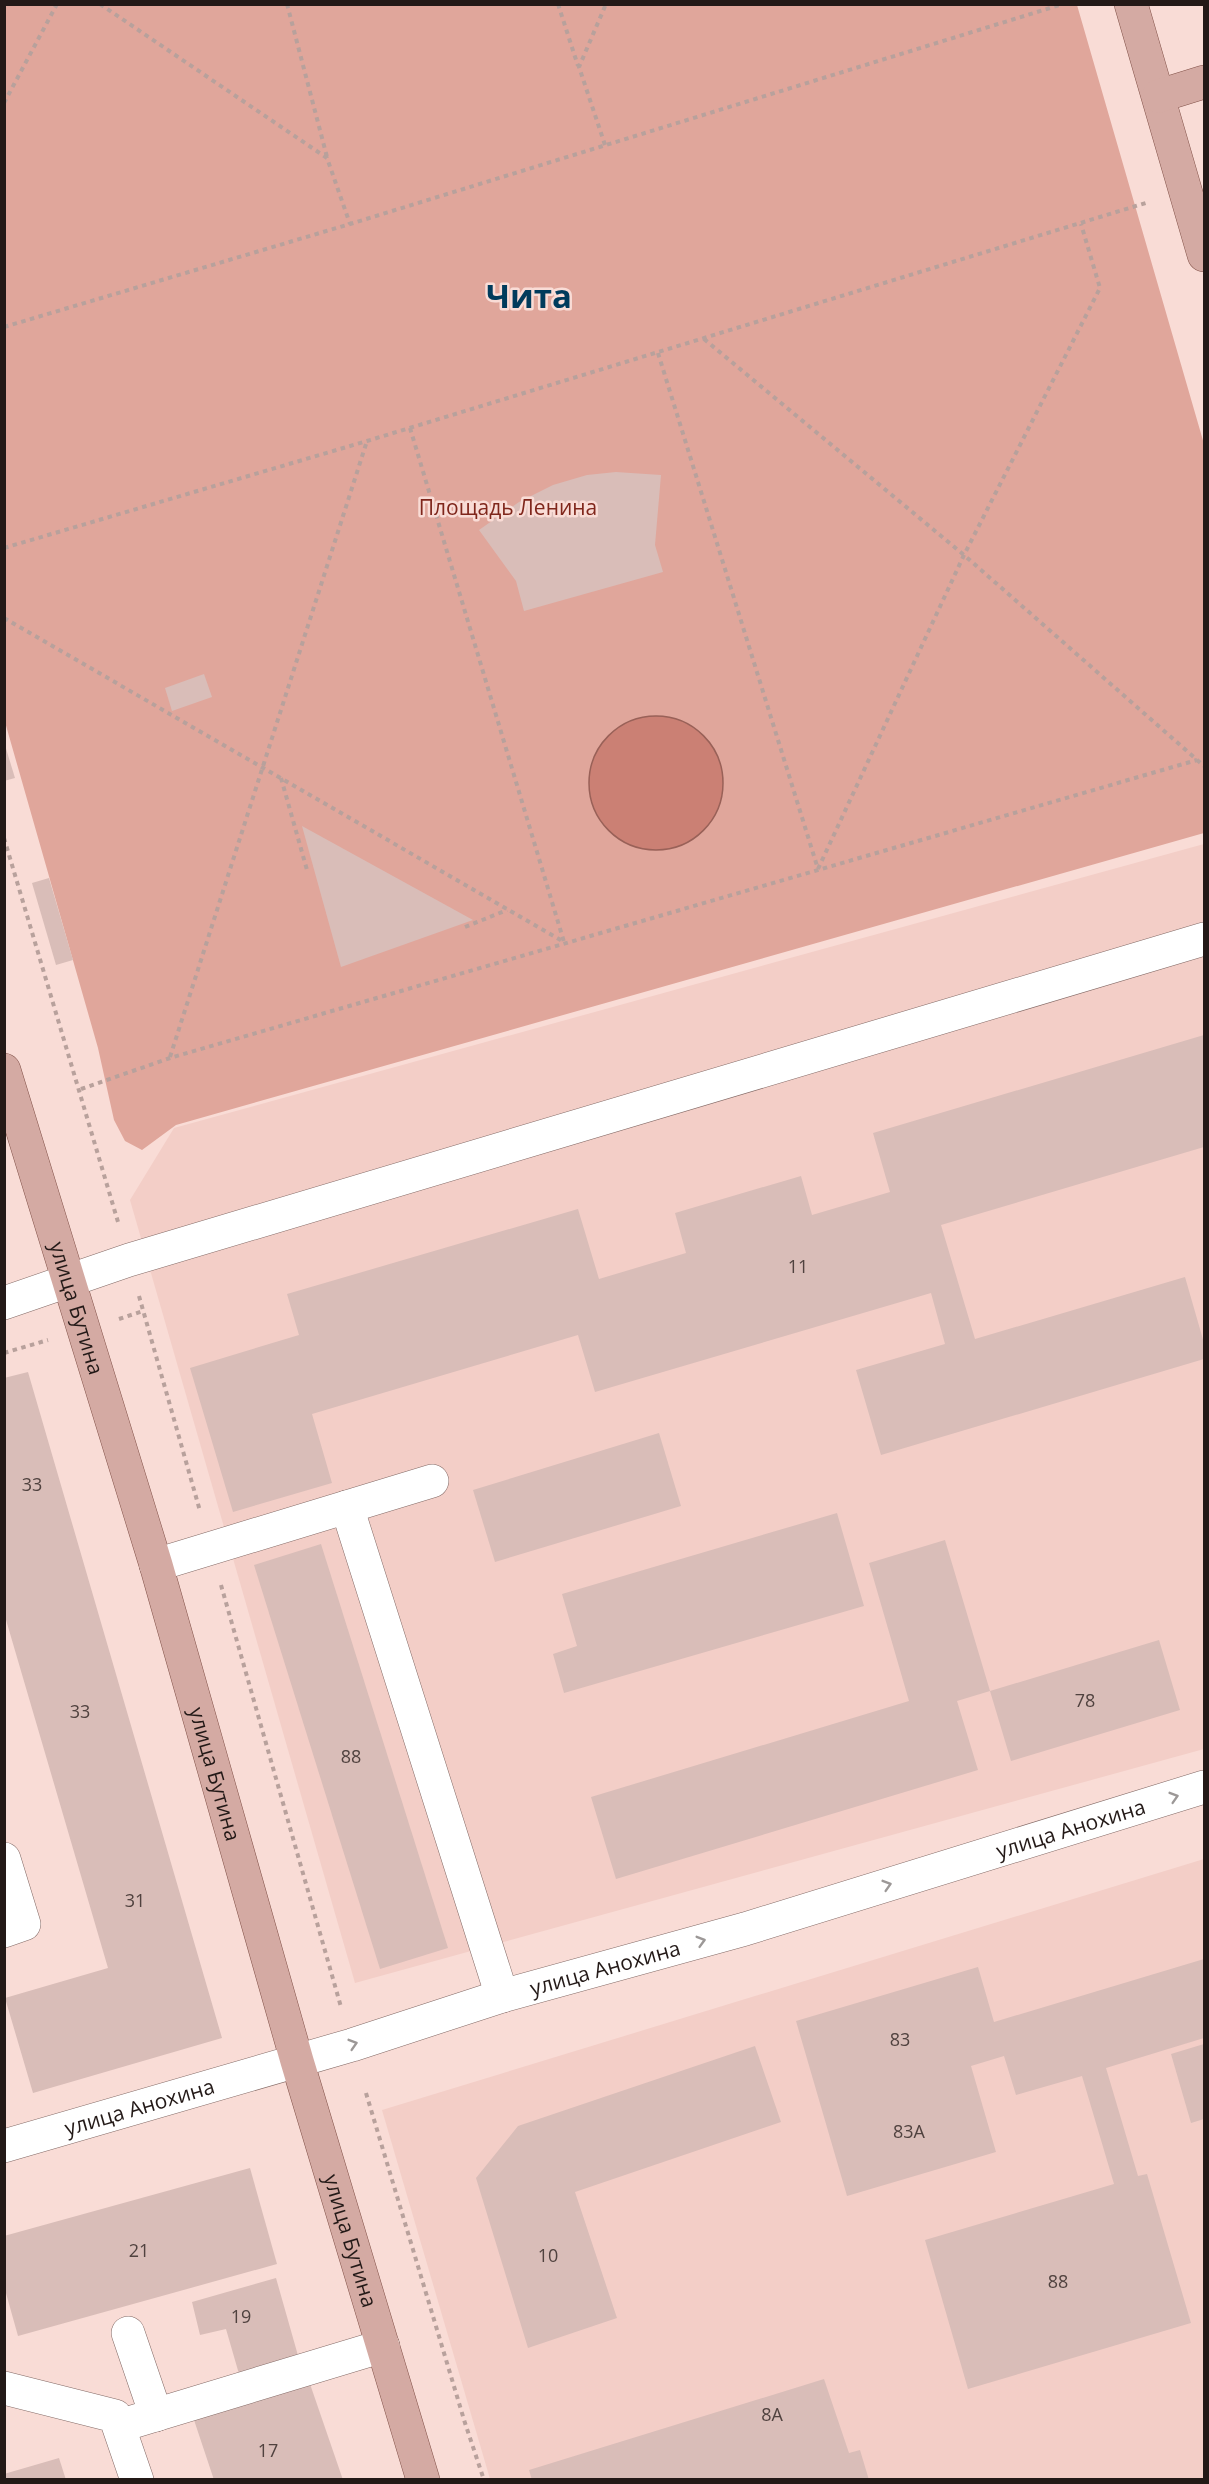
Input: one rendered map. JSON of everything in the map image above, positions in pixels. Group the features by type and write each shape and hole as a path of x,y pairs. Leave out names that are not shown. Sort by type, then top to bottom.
{"main road":[{"path":"1131,4 1204,255"},
{"path":"1159,96 1204,82"},
{"name":"улица Бутина","path":"4,1070 156,1565 297,2061 423,2480"}],"street":[{"path":"4,1303 129,1260 1204,939"},
{"path":"156,1565 432,1481"},
{"path":"347,1507 502,1996"},
{"name":"улица Анохина","path":"4,2146 297,2061 502,1996 745,1929 1204,1787"},
{"path":"4,1858 24,1924 4,1931"},
{"path":"128,2333 156,2415"},
{"path":"119,2426 383,2346"},
{"path":"4,2388 115,2416 137,2480"}],"path":[{"path":"4,103 57,4"},
{"path":"100,4 327,158"},
{"path":"287,4 327,158 350,224"},
{"path":"558,4 605,145"},
{"path":"579,67 606,4"},
{"path":"1042,4 1047,8"},
{"path":"4,327 350,224 1063,4"},
{"path":"4,548 367,441 1186,191"},
{"path":"818,869 964,555 1100,288 1081,224"},
{"path":"703,339 964,555 1204,766"},
{"path":"658,353 818,869"},
{"path":"410,428 565,942"},
{"path":"170,1058 367,441"},
{"path":"4,618 565,942"},
{"path":"4,838 81,1089 170,1058 1197,760"},
{"path":"281,778 307,870"},
{"path":"465,927 507,909"},
{"path":"366,2093 484,2480"}],"shaded area":[{"path":"656,716 682,721 703,736 718,757 723,783 718,809 703,830 682,845 656,850 630,845 609,830 594,809 589,783 594,757 609,736 630,721"},
{"path":"1204,844 1204,1749 355,1983 130,1200 174,1128"},
{"path":"1204,1859 1204,2479 490,2479 382,2110"}],"green space":[{"name":"Площадь Ленина","path":"5,5 1077,5 1204,444 1204,833 176,1125 142,1150 125,1141 114,1120 98,1048 5,722"}],"building":[{"path":"616,472 661,475 655,545 663,572 524,611 516,581 479,530 519,502 553,485 587,475"},
{"path":"204,674 212,697 172,711 165,688"},
{"path":"4,742 15,778 4,781"},
{"path":"302,826 473,920 341,967"},
{"path":"49,878 73,960 56,965 32,883"},
{"path":"1204,1035 1204,1147 941,1225 975,1339 1185,1277 1204,1343 1204,1359 881,1455 856,1370 945,1344 931,1293 595,1392 578,1335 312,1414 332,1483 233,1512 190,1368 299,1335 287,1294 578,1209 599,1279 686,1253 675,1213 801,1176 812,1215 890,1192 873,1133"},
{"path":"28,1372 222,2038 33,2093 5,1998 108,1968 4,1613 4,1378"},
{"path":"659,1433 681,1506 495,1562 473,1490"},
{"path":"837,1513 864,1606 564,1693 553,1654 577,1646 562,1594"},
{"path":"945,1540 990,1691 957,1701 978,1770 616,1879 591,1797 909,1701 869,1563"},
{"path":"321,1544 448,1948 380,1969 254,1565"},
{"path":"1159,1640 1180,1710 1011,1761 990,1691"},
{"path":"1204,1959 1204,2038 1106,2068 1138,2176 1147,2174 1191,2323 968,2389 925,2240 1114,2184 1082,2076 1016,2095 1004,2056 971,2066 996,2152 847,2196 796,2021 978,1967 994,2022"},
{"path":"1204,2044 1204,2119 1191,2123 1171,2054"},
{"path":"755,2046 781,2122 575,2192 617,2318 528,2348 476,2178 518,2126"},
{"path":"250,2168 277,2264 18,2336 4,2286 4,2236"},
{"path":"276,2278 299,2359 239,2374 226,2329 200,2335 192,2302"},
{"path":"824,2379 849,2453 860,2450 869,2480 532,2480 529,2470"},
{"path":"309,2381 343,2480 214,2480 194,2420"},
{"path":"59,2458 66,2480 4,2480 4,2474"}],"district":[{"name":"Чита","path":"529,295"}]}
